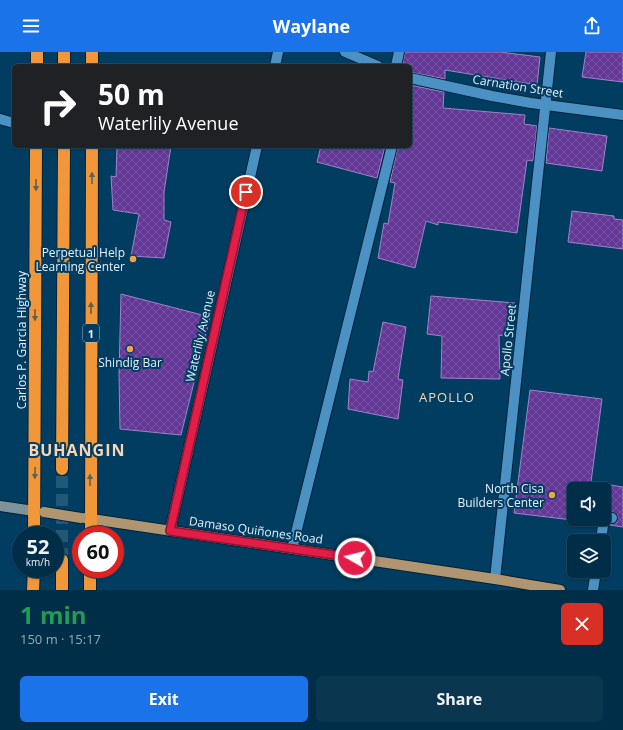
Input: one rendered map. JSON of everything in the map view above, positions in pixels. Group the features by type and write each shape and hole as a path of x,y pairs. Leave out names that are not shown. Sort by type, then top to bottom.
{"highway":[{"path":"37,52 37,64"},
{"path":"64,52 64,64"},
{"path":"92,52 92,64"},
{"name":"Carlos P. Garcia Highway","path":"36,148 39,512 36,526"},
{"path":"62,469 64,148"},
{"name":"1","path":"88,526 86,518 92,148"},
{"path":"34,578 34,590"},
{"path":"62,578 62,590"},
{"path":"90,578 90,590"}],"main road":[{"path":"0,506 39,512"},
{"name":"Damaso Quiñones Road","path":"39,512 495,579 560,590"}],"street":[{"path":"275,64 278,52"},
{"path":"345,52 373,64"},
{"path":"396,64 399,52"},
{"name":"Apollo Street","path":"495,579 551,52"},
{"name":"Carnation Street","path":"412,78 492,96 623,115"},
{"path":"0,119 12,122"},
{"name":"Waterlily Avenue","path":"170,531 257,148"},
{"path":"292,549 392,148"},
{"path":"602,534 604,517 612,518"},
{"path":"593,590 595,578"}],"building":[{"path":"405,52 500,52 540,57 537,85 445,70 445,79 412,72 412,64 403,63"},
{"path":"586,52 623,52 623,82 582,77"},
{"path":"412,85 444,92 443,108 525,115 524,124 537,126 533,161 527,160 517,233 438,222 438,225 426,221 415,268 378,258 384,223 388,224 395,183 390,182 398,148 412,148"},
{"path":"549,128 607,136 602,171 546,163"},
{"path":"117,148 171,148 164,192 164,220 171,222 164,258 131,256 139,214 113,210 111,176 116,177"},
{"path":"320,148 384,148 377,178 317,162"},
{"path":"572,211 614,216 614,219 623,220 623,249 568,242"},
{"path":"121,294 210,317 181,435 120,429 119,374"},
{"path":"431,296 515,303 509,337 499,335 500,379 441,378 442,336 427,334"},
{"path":"383,322 406,327 398,379 403,380 398,419 348,409 350,379 368,382 369,371 373,372"},
{"path":"530,390 602,399 591,482 567,482 567,519 514,513"},
{"path":"611,485 623,487 623,527 611,525 617,522 618,516 611,512"}],"tunnel":[{"path":"62,469 62,526"}],"place":[{"name":"Perpetual Help Learning Center","path":"133,259"},
{"name":"Shindig Bar","path":"130,349"},
{"name":"North Cisa Builders Center","path":"552,495"}],"district":[{"name":"APOLLO","path":"447,397"},
{"name":"BUHANGIN","path":"77,450"}],"route":[{"path":"246,192 170,531 355,558"}]}
